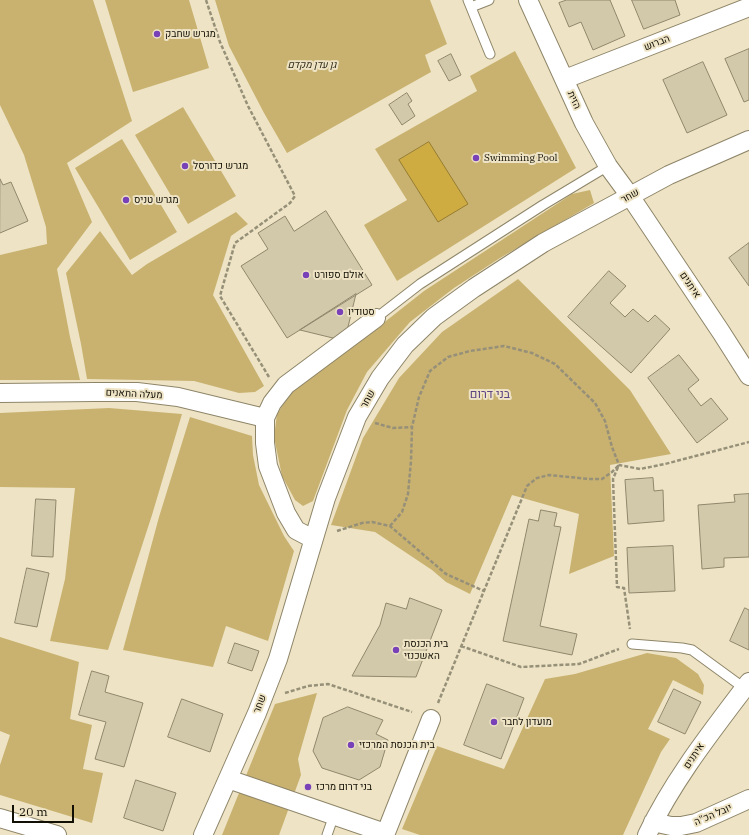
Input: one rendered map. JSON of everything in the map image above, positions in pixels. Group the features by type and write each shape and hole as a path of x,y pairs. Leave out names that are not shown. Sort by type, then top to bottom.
{"street":[{"name":"הזית","path":"528,0 584,123 608,166 630,196"},
{"name":"הברוש","path":"565,79 749,7"},
{"name":"שחר","path":"203,835 262,700 278,659 326,498 357,417 380,378 405,345 434,317 474,288 544,243 669,175 749,140"},
{"name":"איתנים","path":"630,196 749,376"},
{"path":"314,539 296,530 286,513 268,466 265,443 265,418 272,403 286,385 376,318"},
{"name":"מעלה התאנים","path":"0,393 137,392 178,397 265,418"},
{"name":"איתנים","path":"650,828 699,748 747,685"},
{"path":"228,779 385,834 432,718"},
{"name":"יובל הכ\"ה","path":"650,828 681,826 696,823 749,800"},
{"path":"0,818 56,835"}],"lane":[{"path":"489,0 469,4 490,54"},
{"path":"376,318 433,275 543,205 608,166"},
{"path":"632,644 692,650 747,685"},
{"path":"327,835 334,815"}],"path":[{"path":"206,0 220,42 248,106 295,196 290,203 235,243 220,296 279,394"},
{"path":"390,526 402,512 408,494 412,427 419,397 430,371 448,357 470,351 504,346 532,353 554,364 595,403 605,421 612,447 619,465 613,479 617,587 624,588 632,644 580,664 521,667 461,646"},
{"path":"357,417 394,428 412,427"},
{"path":"619,465 640,469 749,442"},
{"path":"262,700 308,686 328,684 432,718 527,486 537,478 549,475 602,479 619,465"},
{"path":"314,539 362,523 372,522 390,526 446,574 484,591"}],"green space":[{"path":"0,0 93,0 132,121 67,163 92,222 57,269 80,380 0,380 0,255 47,244 46,227 24,155 0,105"},
{"name":"מגרש שחבק","path":"105,0 189,0 209,68 133,92"},
{"name":"גן עדן מקדם","path":"215,0 430,0 447,44 425,55 431,72 287,153 229,46"},
{"name":"Swimming Pool","path":"515,51 576,168 397,281 364,225 407,200 375,149 477,91 470,76"},
{"name":"מגרש כדורסל","path":"183,107 236,196 188,224 135,135"},
{"name":"מגרש טניס","path":"122,139 177,232 130,260 75,168"},
{"path":"590,190 594,203 500,258 454,288 410,322 367,372 347,410 313,501 303,506 295,500 282,476 274,437 277,414 294,388 372,332 424,291 572,194"},
{"path":"236,212 248,224 231,236 213,295 264,386 255,392 239,393 194,381 87,379 66,273 100,231 132,275 147,264"},
{"path":"518,279 630,390 671,454 610,465 614,556 569,574 579,514 512,495 470,594 446,582 432,570 375,532 331,525 363,438 399,378 442,332"},
{"path":"109,408 182,414 152,515 108,650 50,641 65,579 75,488 0,487 0,413"},
{"path":"190,417 252,436 253,455 259,485 284,536 294,551 268,641 226,626 213,667 123,650 159,517"},
{"path":"0,637 79,662 70,719 92,725 83,769 103,773 92,823 0,795 0,765 10,735 0,731"},
{"path":"647,653 676,658 698,674 704,685 703,695 673,680 648,729 670,739 661,752 623,835 420,835 402,829 437,746 504,769 545,679 575,674"},
{"path":"317,693 298,759 301,775 279,835 222,835 275,704"}],"shaded area":[{"path":"429,142 468,204 438,222 399,160"}],"building":[{"path":"567,0 610,0 625,36 593,50 581,22 569,27 559,3"},
{"path":"632,0 675,0 680,15 644,29"},
{"path":"749,49 749,100 744,102 725,59"},
{"path":"451,54 461,75 449,81 438,61"},
{"path":"703,62 727,115 687,133 663,80"},
{"path":"407,93 412,101 408,104 415,116 402,125 389,105"},
{"path":"0,179 3,185 11,182 28,221 0,233"},
{"name":"אולם ספורט","path":"326,211 372,285 287,338 241,266 268,249 258,233 285,216 294,231"},
{"path":"749,243 749,286 729,258"},
{"path":"609,271 626,286 610,303 625,317 633,309 648,322 655,315 670,329 631,373 568,317"},
{"name":"סטודיו","path":"356,294 347,331 337,339 300,330"},
{"path":"679,355 699,380 688,389 701,406 711,398 728,419 697,443 648,378"},
{"path":"653,478 654,491 663,490 664,521 628,524 625,480"},
{"path":"749,494 749,557 724,558 724,567 702,569 698,505 735,502 734,495"},
{"path":"36,499 56,500 53,557 32,556"},
{"path":"541,510 557,513 554,526 561,527 540,626 577,634 572,655 503,641 529,519 538,521"},
{"path":"673,546 675,591 629,593 627,548"},
{"path":"27,568 49,573 37,627 15,623"},
{"name":"בית הכנסת האשכנזי","path":"410,598 442,610 416,677 352,676 380,625 386,603 406,609"},
{"path":"745,608 749,610 749,650 730,641"},
{"path":"235,643 259,651 252,671 228,663"},
{"path":"92,671 109,676 105,692 143,703 124,767 95,759 106,722 79,715"},
{"name":"מועדון לחבר","path":"487,684 524,698 501,759 464,745"},
{"path":"674,689 701,702 685,734 658,722"},
{"path":"182,699 223,714 210,752 168,737"},
{"name":"בית הכנסת המרכזי","path":"348,707 383,720 376,734 388,740 380,767 359,780 322,768 313,751 323,718"},
{"path":"136,780 176,793 163,831 124,818"}],"place":[{"name":"מגרש שחבק","path":"157,34"},
{"name":"Swimming Pool","path":"476,158"},
{"name":"מגרש כדורסל","path":"185,166"},
{"name":"מגרש טניס","path":"126,200"},
{"name":"אולם ספורט","path":"306,275"},
{"name":"סטודיו","path":"340,312"},
{"name":"בית הכנסת האשכנזי","path":"396,650"},
{"name":"מועדון לחבר","path":"494,722"},
{"name":"בית הכנסת המרכזי","path":"351,745"},
{"name":"בני דרום מרכז","path":"308,787"}],"district":[{"name":"בני דרום","path":"490,395"}]}
